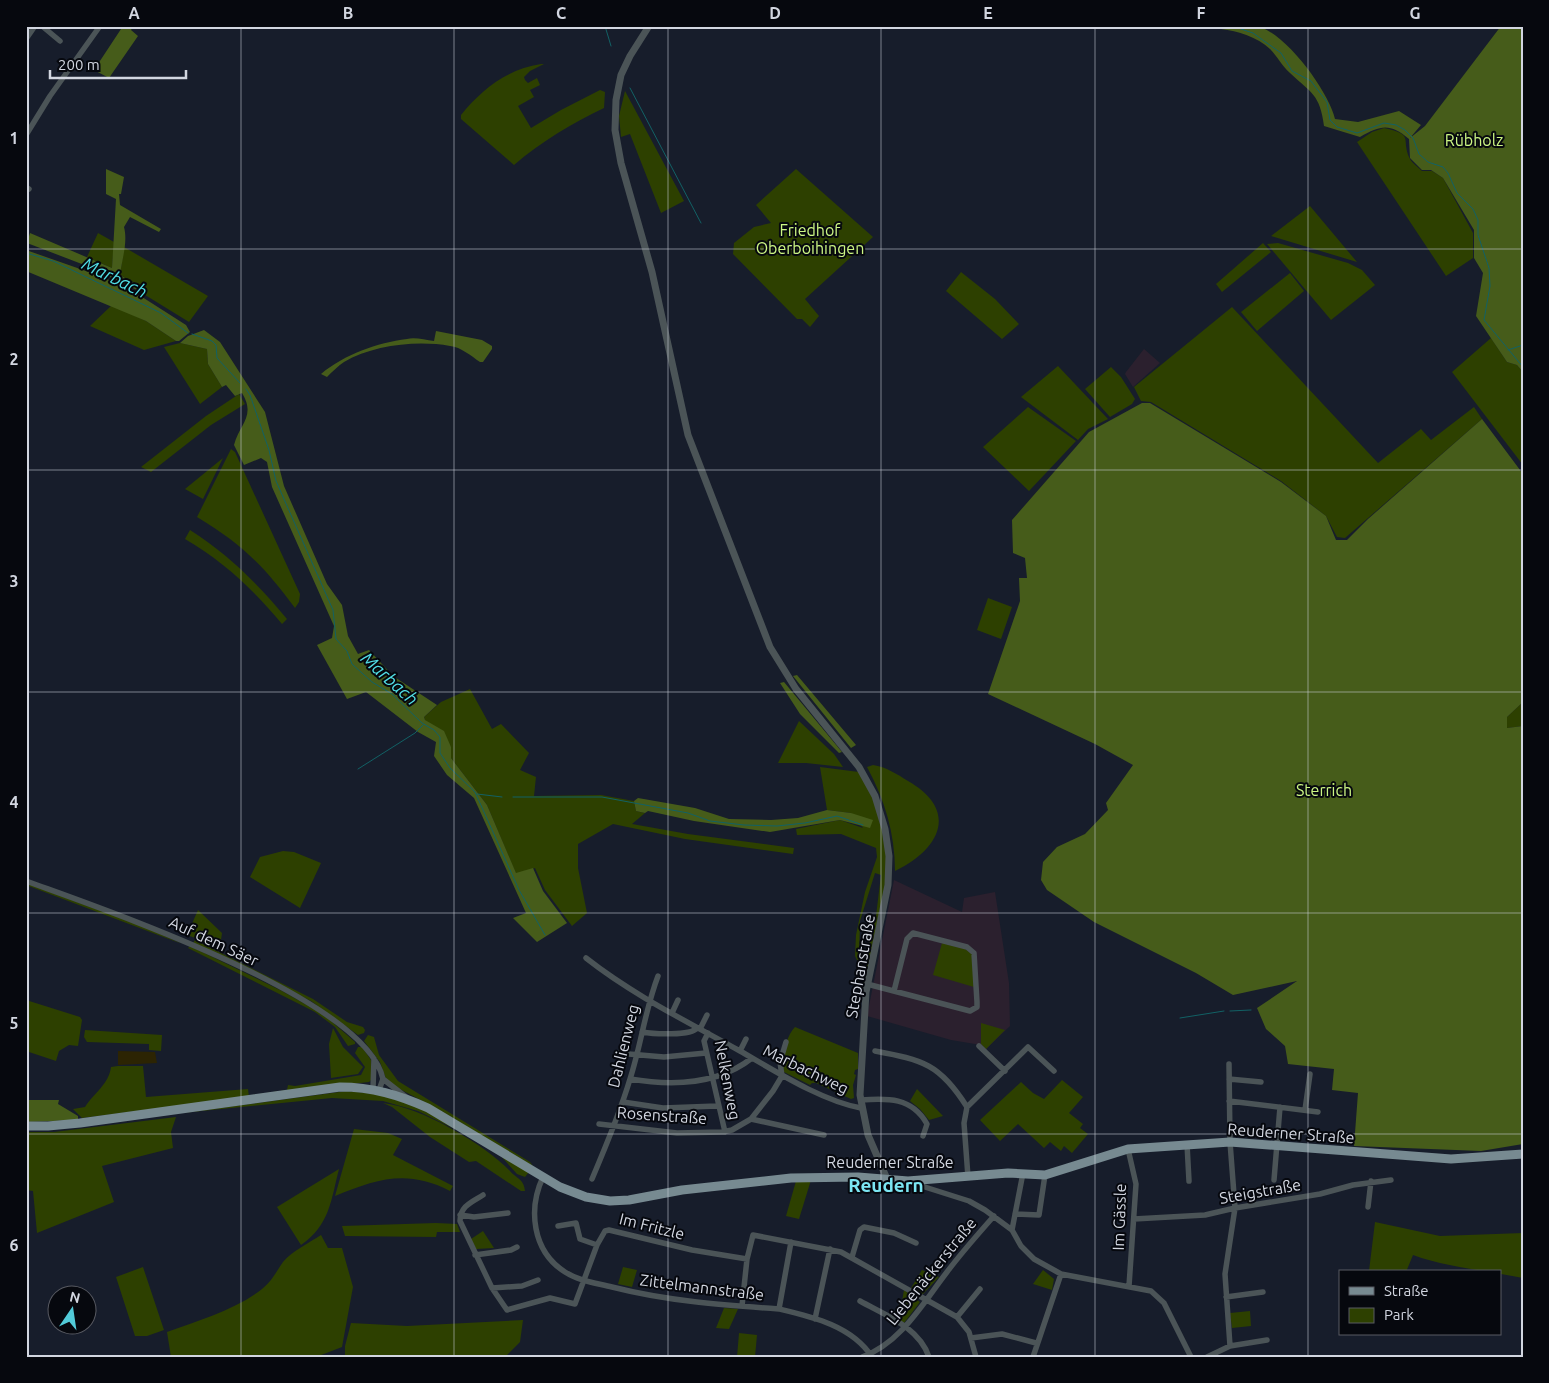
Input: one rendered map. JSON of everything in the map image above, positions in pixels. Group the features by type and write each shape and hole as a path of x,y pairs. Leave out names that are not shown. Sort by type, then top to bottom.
{"main road":[{"name":"Reuderner Straße","path":"26,1126 80,1123 340,1088 376,1090 408,1098 436,1112 543,1177 575,1194 616,1201 682,1190 767,1180 826,1177 908,1181 1023,1174 1045,1175 1128,1148 1187,1144 1230,1142 1451,1159 1523,1154"}],"street":[{"path":"26,39 36,26"},
{"path":"42,26 60,42"},
{"path":"26,135 50,96 100,26"},
{"name":"Stephanstraße","path":"649,26 636,45 621,75 616,100 615,130 623,171 652,272 686,428 756,615 774,654 796,690 856,763 875,796 888,842 889,865 886,897 867,984 862,1036 861,1100 868,1135 887,1179"},
{"name":"Auf dem Säer","path":"26,881 186,942 272,983 324,1012 360,1041 373,1057 383,1079 408,1098"},
{"path":"867,984 970,1011 977,1008 978,1002 974,953 967,947 913,933 907,939 894,991"},
{"name":"Marbachweg","path":"586,958 672,1013 782,1076 822,1094 862,1108"},
{"name":"Dahlienweg","path":"592,1179 623,1102 637,1055 649,999 658,976"},
{"path":"672,1013 678,1000"},
{"path":"642,1032 676,1033 693,1031 699,1028 707,1015"},
{"name":"Nelkenweg","path":"708,1033 704,1039 706,1053 725,1132"},
{"name":"Marbachweg","path":"740,1051 746,1039"},
{"path":"782,1076 780,1062 786,1042"},
{"path":"979,1046 1005,1071"},
{"path":"968,1177 964,1123 968,1106 1028,1048 1054,1071"},
{"path":"875,1052 914,1058 928,1065 945,1077 968,1106"},
{"path":"617,1053 684,1056 706,1053"},
{"path":"373,1057 376,1090"},
{"path":"630,1079 663,1083 711,1079 738,1069 752,1058"},
{"path":"1229,1064 1230,1142 1235,1208 1226,1274 1230,1346"},
{"path":"1305,1110 1310,1074"},
{"name":"Rosenstraße","path":"599,1124 677,1133 725,1132 751,1119 782,1076"},
{"path":"376,1090 383,1079"},
{"path":"1229,1079 1261,1082"},
{"path":"861,1100 893,1099 907,1104 926,1122 926,1132 923,1136"},
{"path":"1229,1101 1318,1112"},
{"path":"623,1102 663,1108 718,1106"},
{"path":"1274,1180 1280,1107"},
{"path":"751,1119 824,1135"},
{"path":"1187,1144 1189,1181"},
{"name":"Im Gässle","path":"1128,1148 1136,1184 1130,1286"},
{"path":"1012,1230 1023,1174"},
{"path":"1015,1214 1039,1215 1045,1175"},
{"name":"Zittelmannstraße","path":"543,1177 533,1205 537,1236 556,1265 564,1272 584,1280 661,1298 778,1309 815,1318 844,1330 857,1339 871,1355"},
{"path":"934,1179 935,1192"},
{"name":"Steigstraße","path":"1134,1219 1205,1215 1320,1194 1371,1181 1391,1180"},
{"path":"908,1181 935,1192 970,1201 1012,1230 1021,1246 1034,1259 1061,1274 1091,1282 1130,1286 1151,1291 1159,1296 1191,1357"},
{"path":"1368,1207 1371,1181"},
{"path":"484,1195 465,1206 460,1215 461,1226 492,1288 522,1286 538,1280"},
{"path":"460,1215 474,1217 508,1213"},
{"name":"Liebenäckerstraße","path":"862,1357 871,1355 886,1345 906,1327 994,1216"},
{"path":"558,1226 576,1223 580,1239 597,1245"},
{"path":"852,1257 860,1230 864,1227 894,1234 916,1243"},
{"name":"Im Fritzle","path":"492,1288 505,1309 511,1310 550,1298 575,1304 602,1233 609,1230 692,1250 747,1259"},
{"path":"742,1306 747,1259 753,1235 830,1249 852,1257 957,1317 971,1338 976,1357"},
{"path":"778,1309 791,1242"},
{"path":"475,1255 511,1250 517,1247"},
{"path":"815,1318 830,1249"},
{"path":"1032,1357 1061,1274"},
{"path":"957,1317 980,1289"},
{"path":"1226,1297 1263,1292"},
{"path":"860,1301 906,1327 921,1341 929,1357"},
{"path":"971,1338 1002,1334 1036,1343"},
{"path":"1207,1357 1230,1346 1267,1340"}],"shaded area":[{"path":"1144,349 1160,363 1133,387 1125,374"},
{"path":"894,880 962,912 964,898 995,892 1009,983 1010,1026 986,1049 981,1045 951,1040 867,1016"}],"green space":[{"path":"123,26 133,26 131,30 138,36 109,78 94,70"},
{"name":"Rübholz","path":"1222,26 1257,26 1281,40 1305,65 1324,94 1335,119 1358,122 1399,111 1421,125 1410,138 1425,126 1501,26 1523,26 1523,372 1517,365 1507,362 1476,316 1483,273 1474,258 1474,230 1443,178 1431,170 1422,170 1410,158 1409,139 1396,130 1380,128 1360,137 1324,126 1317,100 1287,70 1270,49 1247,35 1221,29"},
{"path":"544,64 530,71 524,77 528,83 537,78 540,85 530,90 534,97 518,106 531,128 600,90 605,92 604,108 557,134 535,148 514,165 461,119 461,115 477,97 496,82 517,71"},
{"path":"625,91 684,201 661,213 630,134 621,137 619,116"},
{"path":"1384,128 1404,136 1410,159 1422,171 1432,171 1443,178 1473,233 1473,258 1446,276 1357,142 1372,132"},
{"path":"106,169 124,177 121,194 119,194 120,205 161,229 159,232 130,217 124,227 125,245 120,275 137,285 137,290 87,266 27,243 30,233 112,268 116,199 106,194"},
{"name":"Friedhof Oberboihingen","path":"796,169 873,237 805,299 819,316 810,327 802,319 797,319 733,254 734,243 754,227 771,223 756,205"},
{"path":"1310,206 1357,262 1271,236"},
{"path":"98,233 114,242 112,268 87,257"},
{"path":"1263,243 1271,252 1222,292 1216,284"},
{"path":"1278,243 1348,263 1362,270 1375,285 1331,320 1267,244"},
{"path":"124,247 208,296 189,322 137,290 137,284 120,275"},
{"path":"26,250 103,277 139,295 186,325 190,332 179,341 176,341 146,321 26,271"},
{"path":"961,272 995,299 1019,324 1002,339 946,291"},
{"path":"1290,273 1304,291 1257,331 1241,312"},
{"path":"112,305 146,321 176,341 144,350 90,326"},
{"path":"1232,307 1378,463 1421,429 1431,440 1474,407 1482,419 1345,538 1337,537 1326,516 1281,481 1151,402 1141,401 1134,387"},
{"path":"204,330 220,342 265,412 284,486 327,584 342,605 348,636 358,654 369,650 393,676 437,705 424,717 425,720 444,731 451,747 451,758 487,805 516,873 533,868 543,891 567,923 537,942 513,918 526,913 474,798 447,775 434,756 436,742 418,732 366,692 347,699 317,645 332,638 334,626 272,487 267,462 261,458 244,465 234,445 246,419 248,408 246,401 242,393 235,396 226,385 222,387 208,364 207,349 180,343 188,336"},
{"path":"436,331 482,340 492,346 492,349 483,362 480,362 466,352 454,347 437,344 396,345 368,351 356,356 342,364 327,377 321,374 340,361 362,350 410,338 434,341"},
{"path":"1491,338 1507,362 1517,365 1523,372 1523,465 1452,372"},
{"path":"180,343 207,349 208,364 222,387 200,404 164,347"},
{"path":"1058,366 1108,419 1088,429 1078,440 1021,397"},
{"path":"1111,367 1121,377 1135,399 1132,404 1110,417 1085,389"},
{"path":"239,394 245,404 211,425 151,472 141,467 206,416"},
{"name":"Sterrich","path":"1142,403 1150,403 1281,482 1326,516 1336,540 1347,540 1368,519 1482,419 1523,474 1523,702 1507,717 1507,728 1523,726 1523,1144 1481,1151 1354,1146 1358,1093 1332,1090 1334,1069 1288,1064 1285,1046 1266,1029 1257,1008 1297,981 1233,995 1196,973 1094,922 1047,890 1041,880 1043,862 1057,847 1085,834 1108,810 1106,803 1133,765 1095,744 988,694 1020,601 1019,578 1027,578 1025,558 1013,553 1012,520 1089,432"},
{"path":"1028,407 1076,441 1029,491 983,447"},
{"path":"231,449 235,452 300,594 299,602 295,608 273,580 251,557 227,537 197,517"},
{"path":"223,458 203,499 185,489"},
{"path":"190,530 242,570 287,619 282,624 237,577 185,539"},
{"path":"988,598 1012,607 1001,639 977,630"},
{"path":"797,675 856,745 851,748 793,676"},
{"path":"784,682 842,752 839,753 800,714 780,683"},
{"path":"470,689 492,729 501,724 529,753 520,770 536,777 534,796 601,795 634,801 636,811 645,813 632,824 688,834 794,848 793,854 685,839 613,824 578,844 578,868 587,913 572,926 545,890 535,868 516,874 487,805 451,758 451,747 425,720 424,717 441,702"},
{"path":"1523,702 1523,726 1507,728 1507,717"},
{"path":"799,721 834,754 843,767 806,763 778,763"},
{"path":"873,765 896,773 924,792 934,804 938,816 938,829 933,841 924,852 895,871 895,857 888,818 879,792 867,767"},
{"path":"820,767 859,772 877,807 883,829 886,875 879,921 863,989 855,988 861,968 855,956 856,935 865,892 877,857 876,848 841,834 797,835 796,829 840,820 863,828 851,813 827,810","holes":["875,873 881,875 876,916 866,957 859,956 860,921"]},
{"path":"638,798 695,808 729,819 771,820 798,818 827,810 851,813 873,820 870,828 840,820 770,832 694,821 648,811 645,813 636,811 634,801"},
{"path":"283,851 294,852 321,863 300,908 250,877 260,857"},
{"path":"26,883 147,928 182,944 26,885"},
{"path":"198,910 222,933 220,947 187,935"},
{"path":"195,940 313,999 347,1022 363,1027 364,1033 358,1035 311,1001 193,943"},
{"path":"942,943 965,949 972,954 974,987 933,975"},
{"path":"190,946 282,991 323,1014 355,1044 348,1046 335,1027 315,1012 188,948"},
{"path":"26,1000 80,1017 82,1020 78,1046 69,1045 59,1051 56,1061 26,1051"},
{"path":"981,1023 1005,1030 986,1049 981,1044"},
{"path":"795,1027 858,1053 858,1069 855,1070 854,1074 856,1075 853,1085 854,1098 851,1099 816,1083 810,1085 784,1072 785,1048 789,1036"},
{"path":"333,1028 343,1047 363,1067 358,1074 331,1078 329,1044"},
{"path":"85,1030 162,1035 161,1051 149,1050 149,1044 87,1042 84,1037"},
{"path":"368,1035 374,1037 379,1055 398,1081 530,1162 533,1166 436,1108 392,1085 386,1079 380,1062 364,1041"},
{"path":"358,1047 362,1047 371,1060 371,1080 369,1082 253,1095 287,1090 288,1085 295,1086 361,1075 365,1067 355,1053"},
{"path":"143,1066 146,1097 248,1089 249,1097 82,1118 73,1109 85,1107 104,1083 111,1067"},
{"path":"1062,1080 1083,1097 1069,1113 1083,1124 1080,1128 1088,1134 1072,1153 1064,1146 1061,1151 1050,1142 1044,1148 1018,1124 1000,1141 980,1120 1021,1082 1033,1093 1044,1099"},
{"path":"917,1089 943,1116 929,1120 910,1101"},
{"path":"347,1091 377,1094 419,1107 529,1172 525,1177 517,1174 501,1156 457,1130 418,1111 383,1101 332,1098 182,1113"},
{"path":"26,1100 59,1100 58,1104 78,1116 78,1120 26,1122"},
{"path":"383,1103 415,1112 451,1128 499,1160 520,1180 525,1191 521,1191 476,1161 469,1162 430,1137 392,1107"},
{"path":"176,1117 171,1132 173,1148 102,1166 114,1202 37,1233 33,1191 26,1190 26,1132 54,1132"},
{"path":"354,1129 388,1133 402,1139 393,1155 453,1186 450,1191 434,1184 406,1178 379,1181 335,1196"},
{"path":"339,1169 324,1220 311,1237 301,1245 277,1207"},
{"path":"811,1180 799,1219 786,1216 796,1181"},
{"path":"1375,1222 1440,1236 1523,1233 1523,1278 1502,1274 1502,1270 1476,1270 1413,1255 1407,1270 1369,1270"},
{"path":"457,1224 460,1232 437,1232 436,1237 345,1236 342,1226"},
{"path":"483,1231 494,1248 476,1249 471,1239"},
{"path":"321,1235 328,1248 342,1248 353,1287 342,1347 316,1357 171,1357 167,1332 240,1303 269,1283 287,1258"},
{"path":"143,1267 164,1330 147,1336 135,1336 116,1277"},
{"path":"623,1267 637,1270 632,1287 618,1284"},
{"path":"922,1270 939,1277 923,1294 911,1288"},
{"path":"1043,1270 1054,1279 1052,1290 1033,1284"},
{"path":"904,1290 920,1302 904,1323 891,1316 902,1301"},
{"path":"724,1308 738,1309 729,1329 716,1328"},
{"path":"1250,1311 1251,1326 1232,1328 1230,1313"},
{"path":"523,1320 520,1342 507,1355 345,1357 345,1346 351,1323 407,1326"},
{"path":"739,1333 757,1335 755,1357 737,1357"}],"sand":[{"path":"118,1051 155,1052 157,1063 118,1065"}],"waterway":[{"path":"605,26 611,46"},
{"path":"1232,26 1253,33 1281,53 1292,71 1311,81 1327,102 1330,120 1337,127 1357,133 1384,123 1396,125 1413,138 1419,154 1428,162 1443,167 1448,173 1457,193 1473,209 1478,220 1478,235 1489,268 1490,286 1484,320 1523,367"},
{"path":"630,88 701,223"},
{"name":"Marbach","path":"26,253 53,261 161,313 188,333"},
{"name":"Marbach","path":"192,334 212,341 216,345 217,358 240,383"},
{"path":"1508,350 1523,345"},
{"name":"Marbach","path":"246,389 250,395 269,450 276,481 333,610 336,639 347,651 352,664 372,682 392,694 422,723 434,730 440,737 440,753 450,768 475,792 519,890 545,935"},
{"path":"358,769 415,733 423,725"},
{"path":"477,794 502,797"},
{"path":"513,797 602,797 688,813 710,821 744,825 777,826 805,823 837,816 863,825"},
{"path":"1230,1011 1251,1010"},
{"path":"1180,1018 1224,1011"}],"railway":[{"path":"26,30 29,26"}],"district":[{"name":"Reudern","path":"886,1185"}]}
